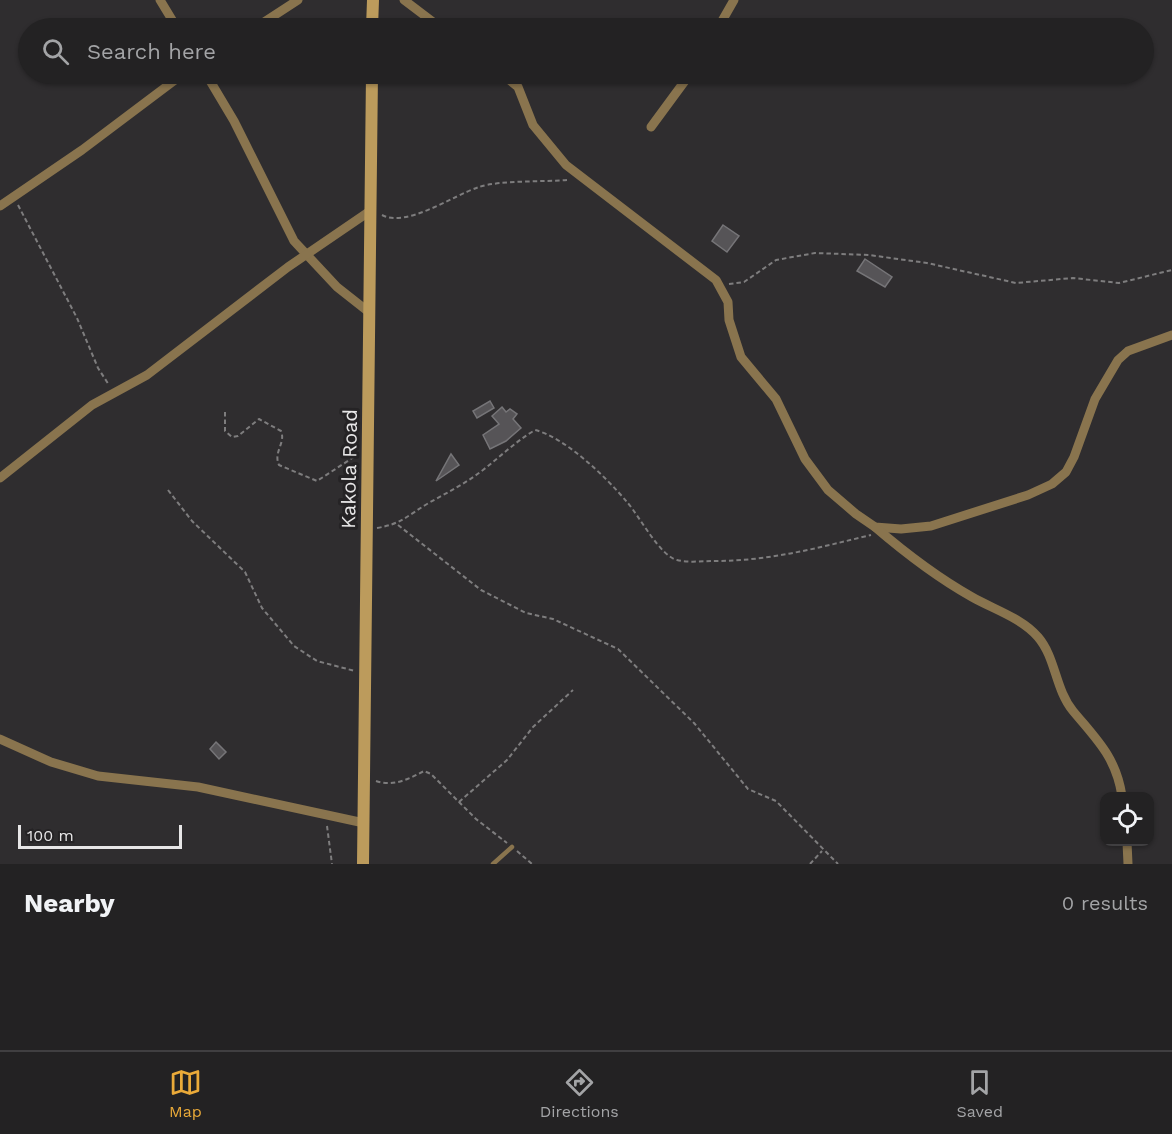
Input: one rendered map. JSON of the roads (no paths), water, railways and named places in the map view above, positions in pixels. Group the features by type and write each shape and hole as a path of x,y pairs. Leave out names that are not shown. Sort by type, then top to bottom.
{"main road":[{"path":"372,18 373,0"},
{"name":"Kakola Road","path":"363,864 372,84"}],"street":[{"path":"160,0 171,18"},
{"path":"270,18 298,0"},
{"path":"404,0 428,18"},
{"path":"724,18 734,0"},
{"path":"0,206 82,150 170,84"},
{"path":"212,84 234,121 286,228 306,254 337,287 370,313"},
{"path":"514,84 518,87 533,125 547,145 582,178 716,280 728,302 734,339 741,357 776,399 805,459 828,490 856,514 950,584 1037,636 1047,650 1061,691 1072,710 1088,726 1113,762 1121,792"},
{"path":"651,127 683,84"},
{"path":"0,478 75,418 115,391 147,375 306,254 370,210"},
{"path":"879,530 931,526 1028,495 1052,484 1066,472 1095,399 1118,360 1128,351 1172,335"},
{"path":"0,739 51,762 98,776 198,787 364,823"},
{"path":"1127,846 1128,864"}],"lane":[{"path":"493,864 512,847"}]}
